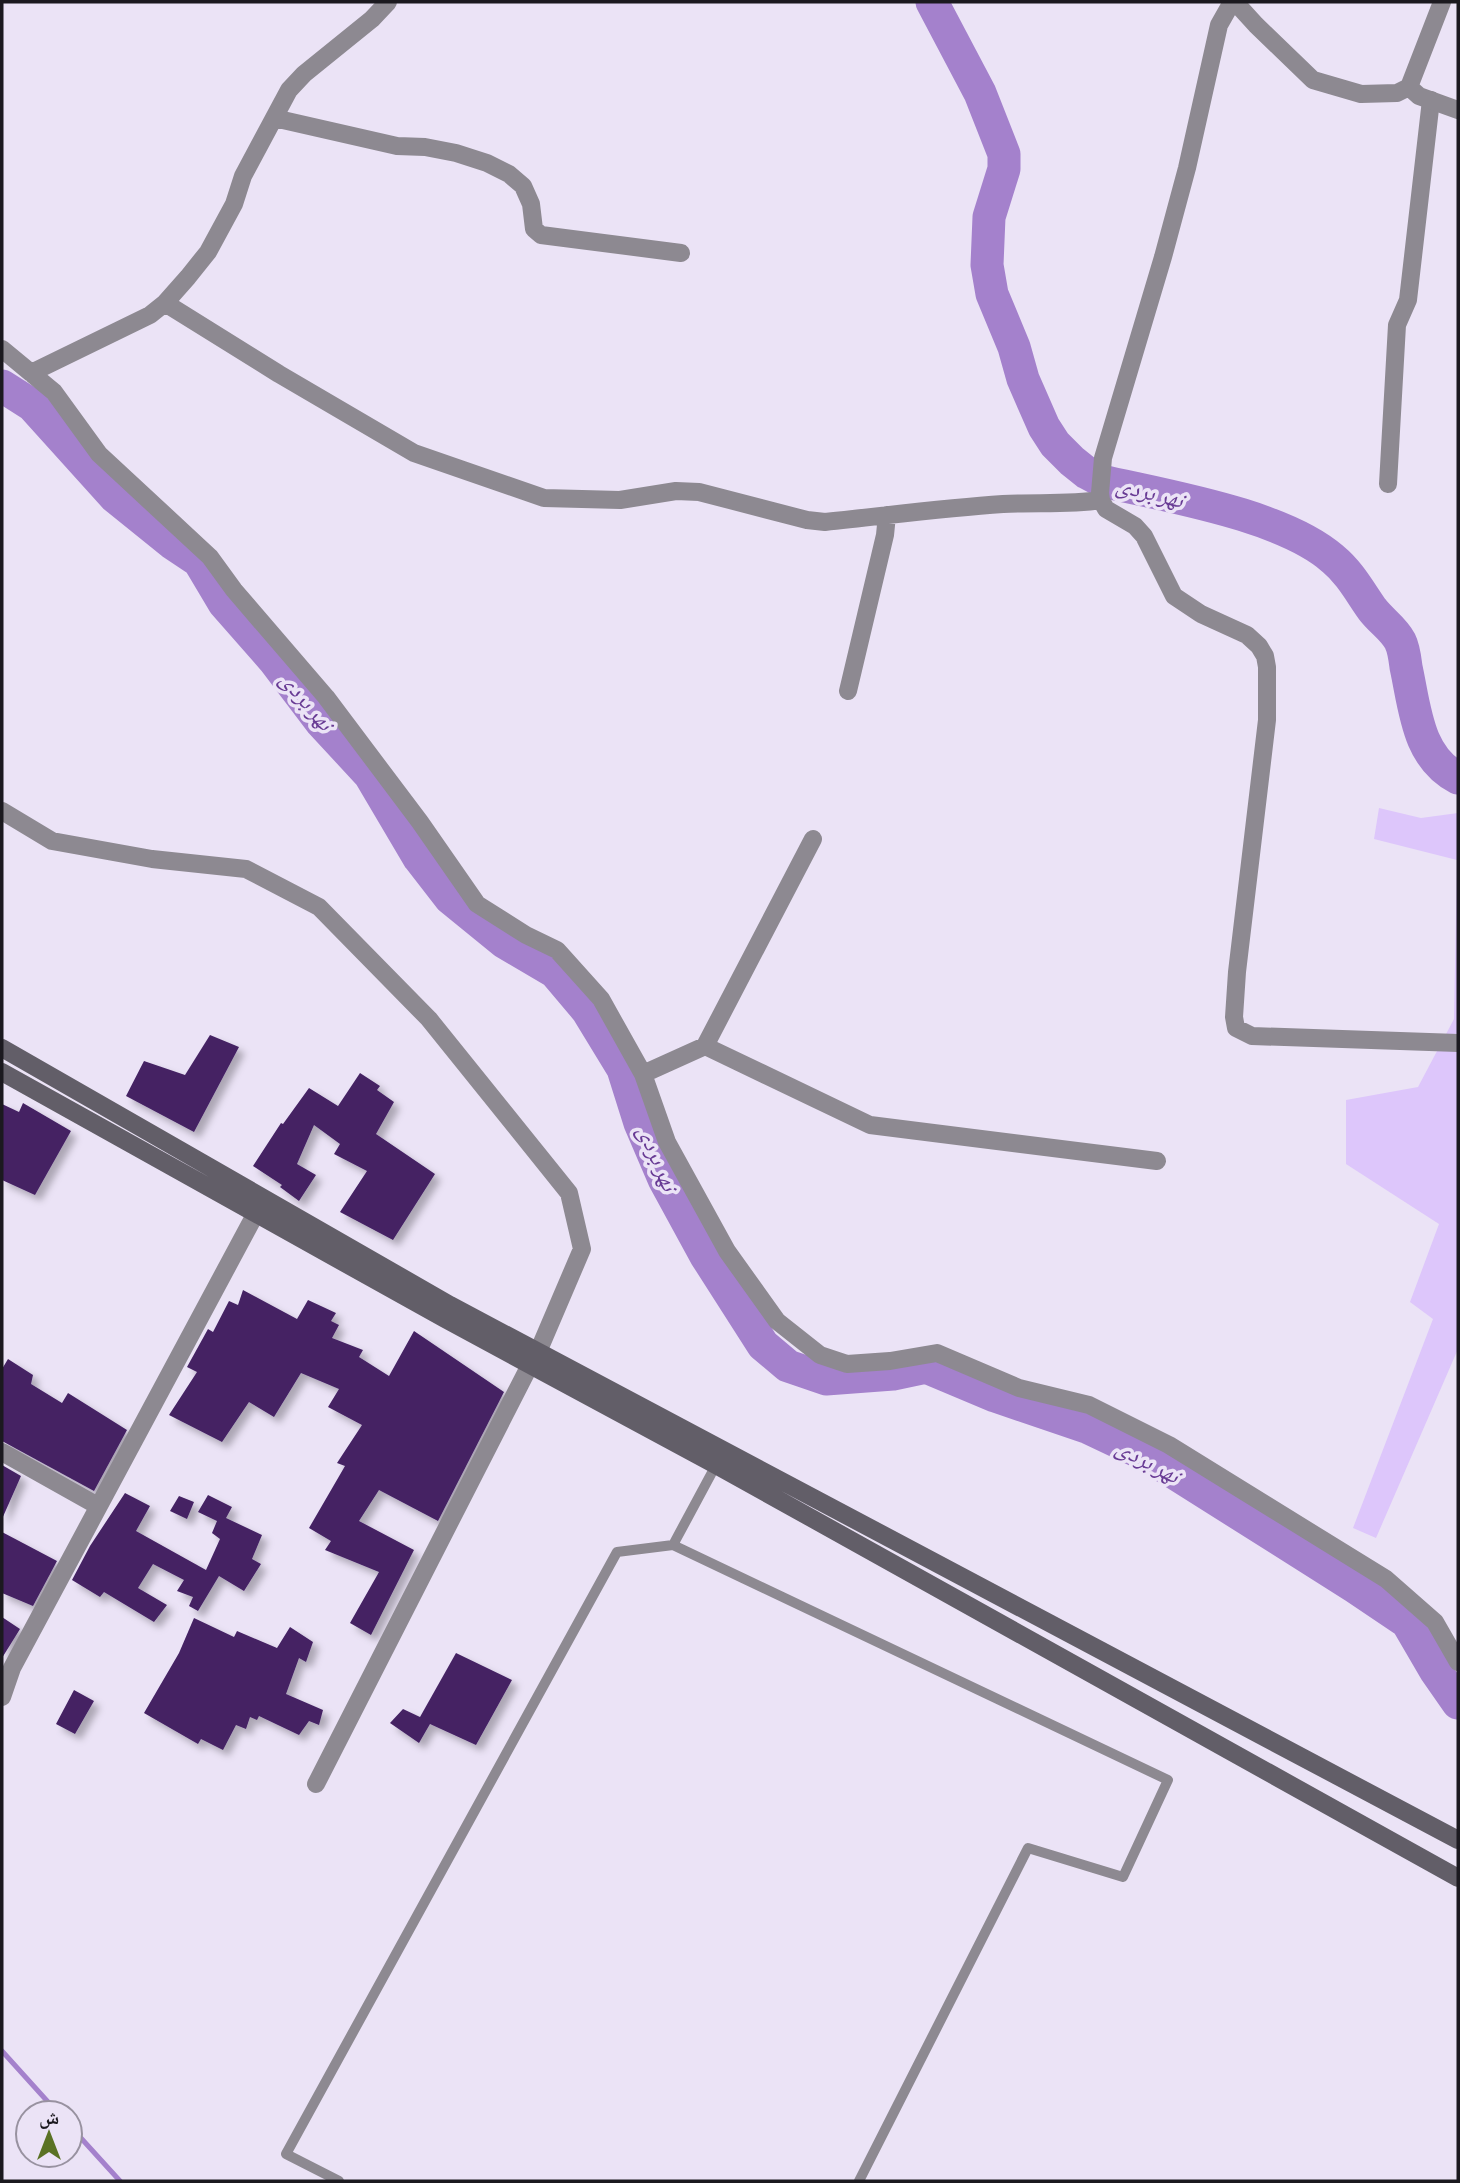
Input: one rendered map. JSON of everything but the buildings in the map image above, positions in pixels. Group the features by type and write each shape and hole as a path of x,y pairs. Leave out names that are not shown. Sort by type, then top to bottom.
{"main road":[{"path":"2,1048 450,1305 534,1358 716,1465 1458,1878"},
{"path":"2,1072 256,1213 1458,1840"}],"street":[{"path":"31,373 150,314 165,303 202,260 221,231 243,176 289,90 388,2"},
{"path":"1443,2 1409,87 1397,93 1382,95 1361,94 1313,80 1233,2 1219,25 1187,168 1103,458 1101,497 1106,509 1135,526 1144,536 1174,596 1200,614 1247,635 1259,646 1268,667 1267,720 1237,972 1234,1017 1236,1028 1252,1036 1458,1043"},
{"path":"1409,87 1419,96 1458,110"},
{"path":"1388,484 1398,326 1408,300 1431,100"},
{"path":"274,118 397,146 425,147 456,153 487,163 509,174 523,186 531,204 534,229 541,235 681,253"},
{"path":"165,303 414,453 544,498 620,500 676,491 699,492 807,520 825,522 1008,504 1082,503 1101,497"},
{"path":"2,349 54,392 99,454 211,557 234,590 326,697 420,822 477,904 556,950 601,999 643,1074 667,1142 727,1251 777,1321 820,1355 847,1364 890,1361 937,1353 1019,1388 1089,1405 1169,1445 1387,1579 1435,1622 1458,1662"},
{"path":"848,691 885,535 887,515"},
{"path":"2,811 52,841 152,859 246,869 319,907 429,1019 569,1193 582,1249 534,1358 316,1784"},
{"path":"643,1074 705,1046 813,839"},
{"path":"705,1046 870,1125 1157,1161"},
{"path":"2,1697 7,1665 98,1506 256,1213"},
{"path":"2,1452 98,1506"}],"lane":[{"path":"673,1545 716,1465"},
{"path":"339,2181 286,2154 617,1552 673,1545 1168,1780 1123,1877 1028,1848 859,2181"}],"shaded area":[{"path":"1379,808 1421,818 1458,813 1458,1349 1376,1538 1353,1528 1433,1319 1410,1302 1439,1224 1346,1164 1346,1100 1418,1087 1454,1019 1457,860 1374,839"}],"waterway":[{"name":"نهر بردى","path":"932,2 980,93 1004,154 1004,169 989,217 987,265 992,294 1014,347 1023,379 1044,427 1055,444 1087,473 1102,481 1255,519 1285,530 1333,559 1350,576 1372,609 1400,641 1420,730 1434,758 1458,778"},
{"name":"نهر بردى","path":"2,386 32,405 115,497 199,561 224,603 274,660 321,722 370,775 419,858 450,898 504,942 555,972 587,1010 623,1069 640,1123 664,1179 706,1256 763,1345 788,1366 826,1379 893,1374 926,1367 995,1396 1089,1428 1146,1455 1407,1622 1458,1703"},
{"path":"2,2051 45,2099"},
{"path":"84,2141 120,2181"}]}
